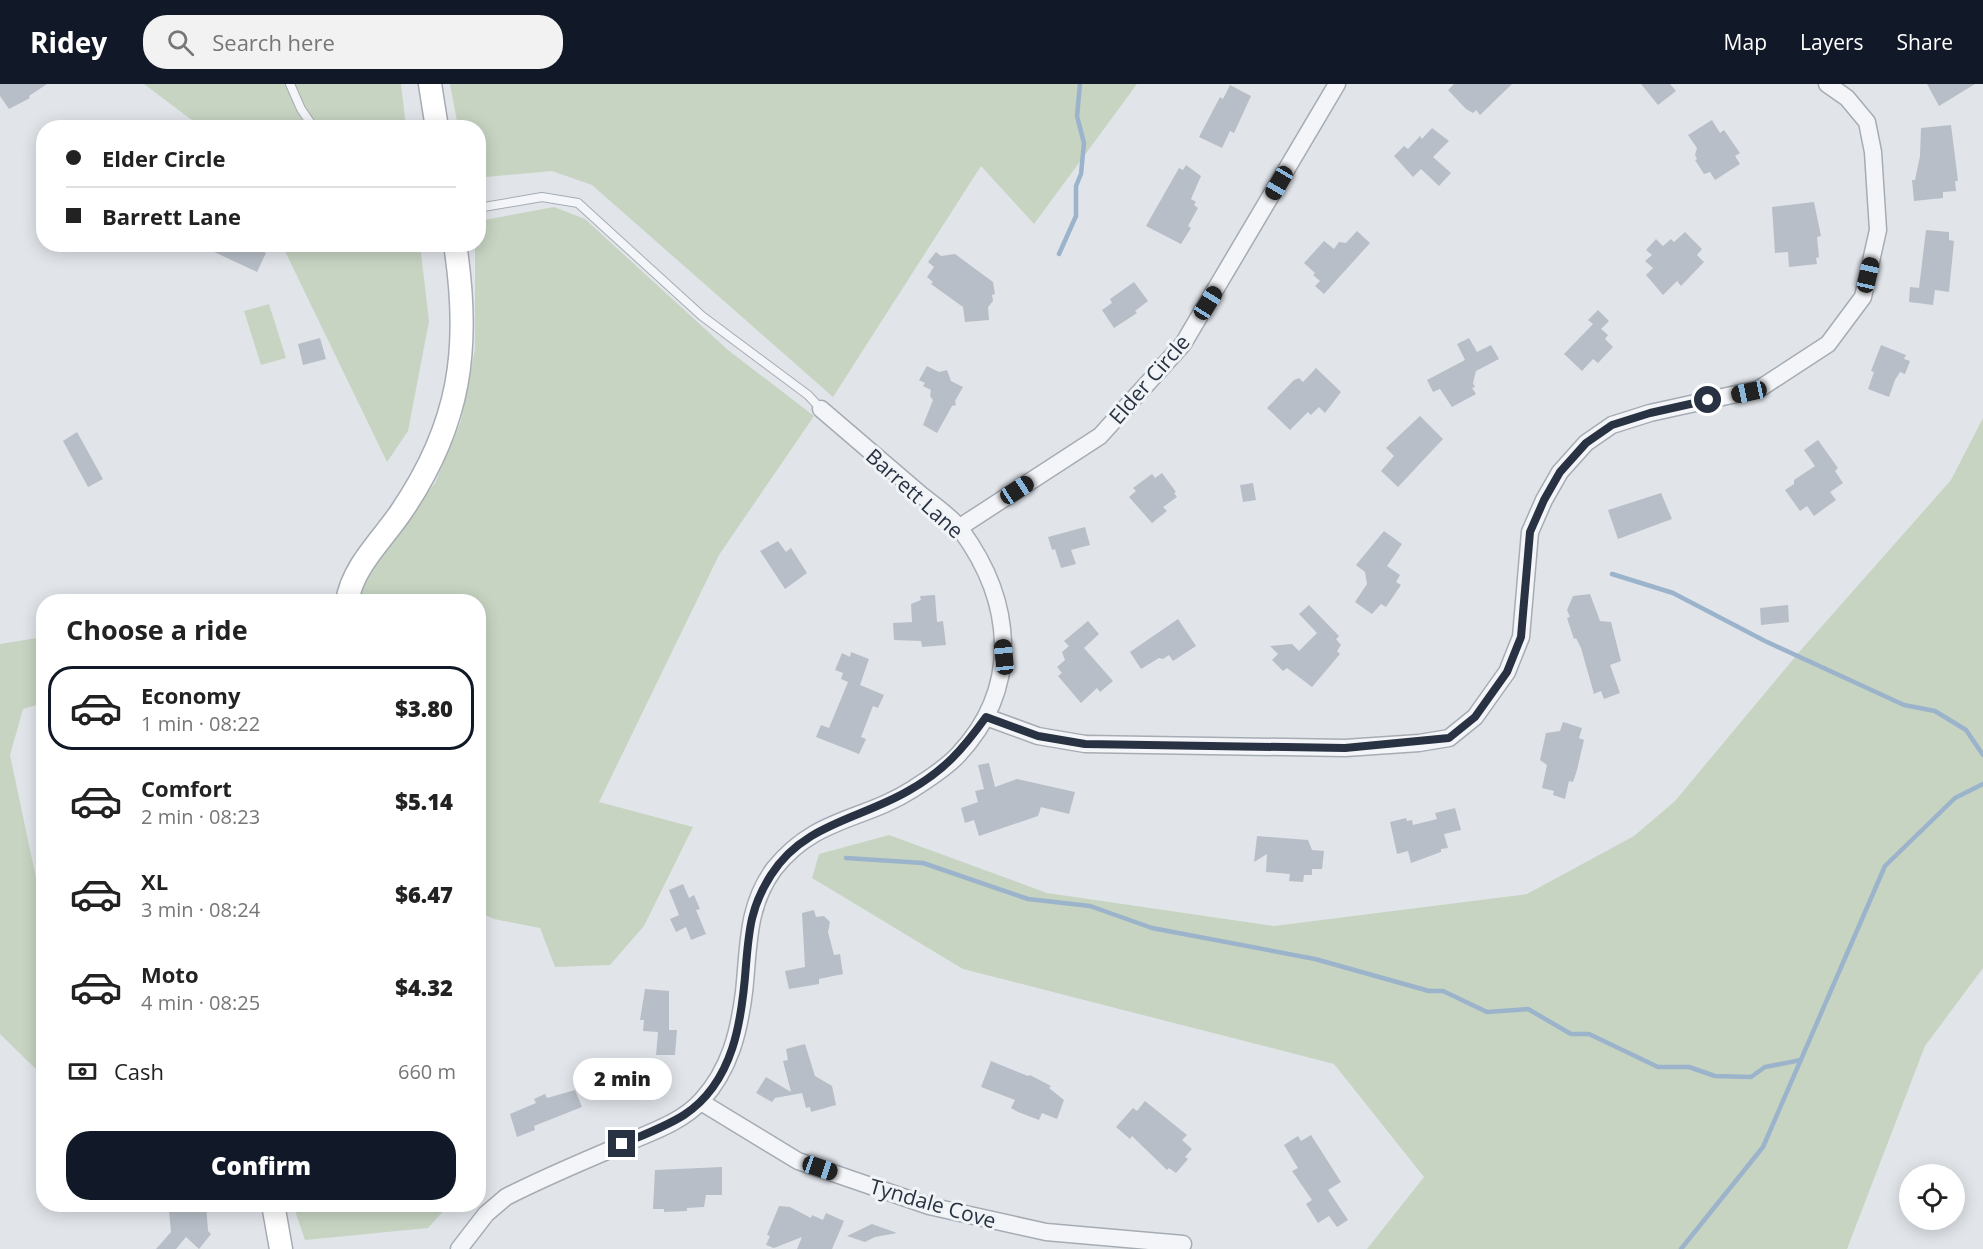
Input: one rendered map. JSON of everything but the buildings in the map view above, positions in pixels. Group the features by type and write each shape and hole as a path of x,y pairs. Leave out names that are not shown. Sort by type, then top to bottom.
{"street":[{"path":"430,84 436,120"},
{"name":"Elder Circle","path":"960,528 1100,436 1183,344 1337,84"},
{"path":"986,717 1038,736 1085,744 1345,748 1449,738 1475,717 1507,672 1521,637 1530,532 1560,472 1586,443 1612,425 1650,413 1760,389 1828,344 1863,297 1878,230 1873,152 1867,122 1847,98 1827,84"},
{"path":"351,594 367,557 420,483 450,412 462,359 461,284 456,252"},
{"name":"Barrett Lane","path":"459,1249 486,1214 506,1197 662,1127 701,1102 722,1072 734,1047 740,1026 749,926 755,901 772,873 789,851 814,832 907,792 934,775 958,755 986,717 1004,657 1000,614 992,580 960,528 820,409"},
{"name":"Tyndale Cove","path":"701,1102 798,1161 929,1206 1046,1232 1184,1244"},
{"path":"274,1212 281,1249"}],"lane":[{"path":"290,84 309,120"},
{"path":"486,207 542,197 578,203 702,316 808,395 820,409"}],"green space":[{"path":"144,84 401,84 405,120 192,120"},
{"path":"450,84 1137,84 1034,224 981,166 833,397 592,185 552,171 486,177 486,120 457,120"},
{"path":"554,207 585,219 728,350 814,416 719,555 599,802 693,827 644,926 610,965 555,967 540,928 486,915 486,594 360,594 387,543 435,483 461,421 475,349 475,252 486,252 486,220"},
{"path":"285,252 421,252 429,321 408,431 387,462"},
{"path":"269,304 286,358 261,365 244,311"},
{"path":"1983,418 1983,968 1925,1046 1847,1249 1367,1249 1424,1177 1334,1064 963,969 812,878 819,854 889,835 1047,893 1274,926 1527,894 1634,836 1675,801 1800,651 1951,480"},
{"path":"36,638 36,705 23,709 10,755 36,878 36,1069 0,1034 0,644"},
{"path":"295,1212 442,1212 428,1228 305,1240"}],"waterway":[{"path":"1059,254 1076,216 1076,186 1081,174 1084,143 1077,116 1080,84"},
{"path":"1612,574 1673,593 1765,641 1904,705 1935,711 1966,730 1983,755"},
{"path":"1681,1249 1763,1147 1885,866 1955,798 1983,784"},
{"path":"846,858 923,863 1028,899 1090,906 1152,928 1315,959 1429,991 1443,991 1487,1012 1528,1009 1571,1034 1589,1034 1658,1067 1689,1067 1715,1076 1751,1077 1765,1067 1801,1060"}],"route":[{"path":"622,1144 684,1115 701,1102 722,1072 734,1047 740,1026 749,926 755,901 789,851 814,832 907,792 934,775 958,755 986,717 1038,736 1085,744 1345,748 1419,743 1449,738 1475,717 1507,672 1521,637 1530,532 1560,472 1586,443 1612,425 1650,413 1708,400"}]}
